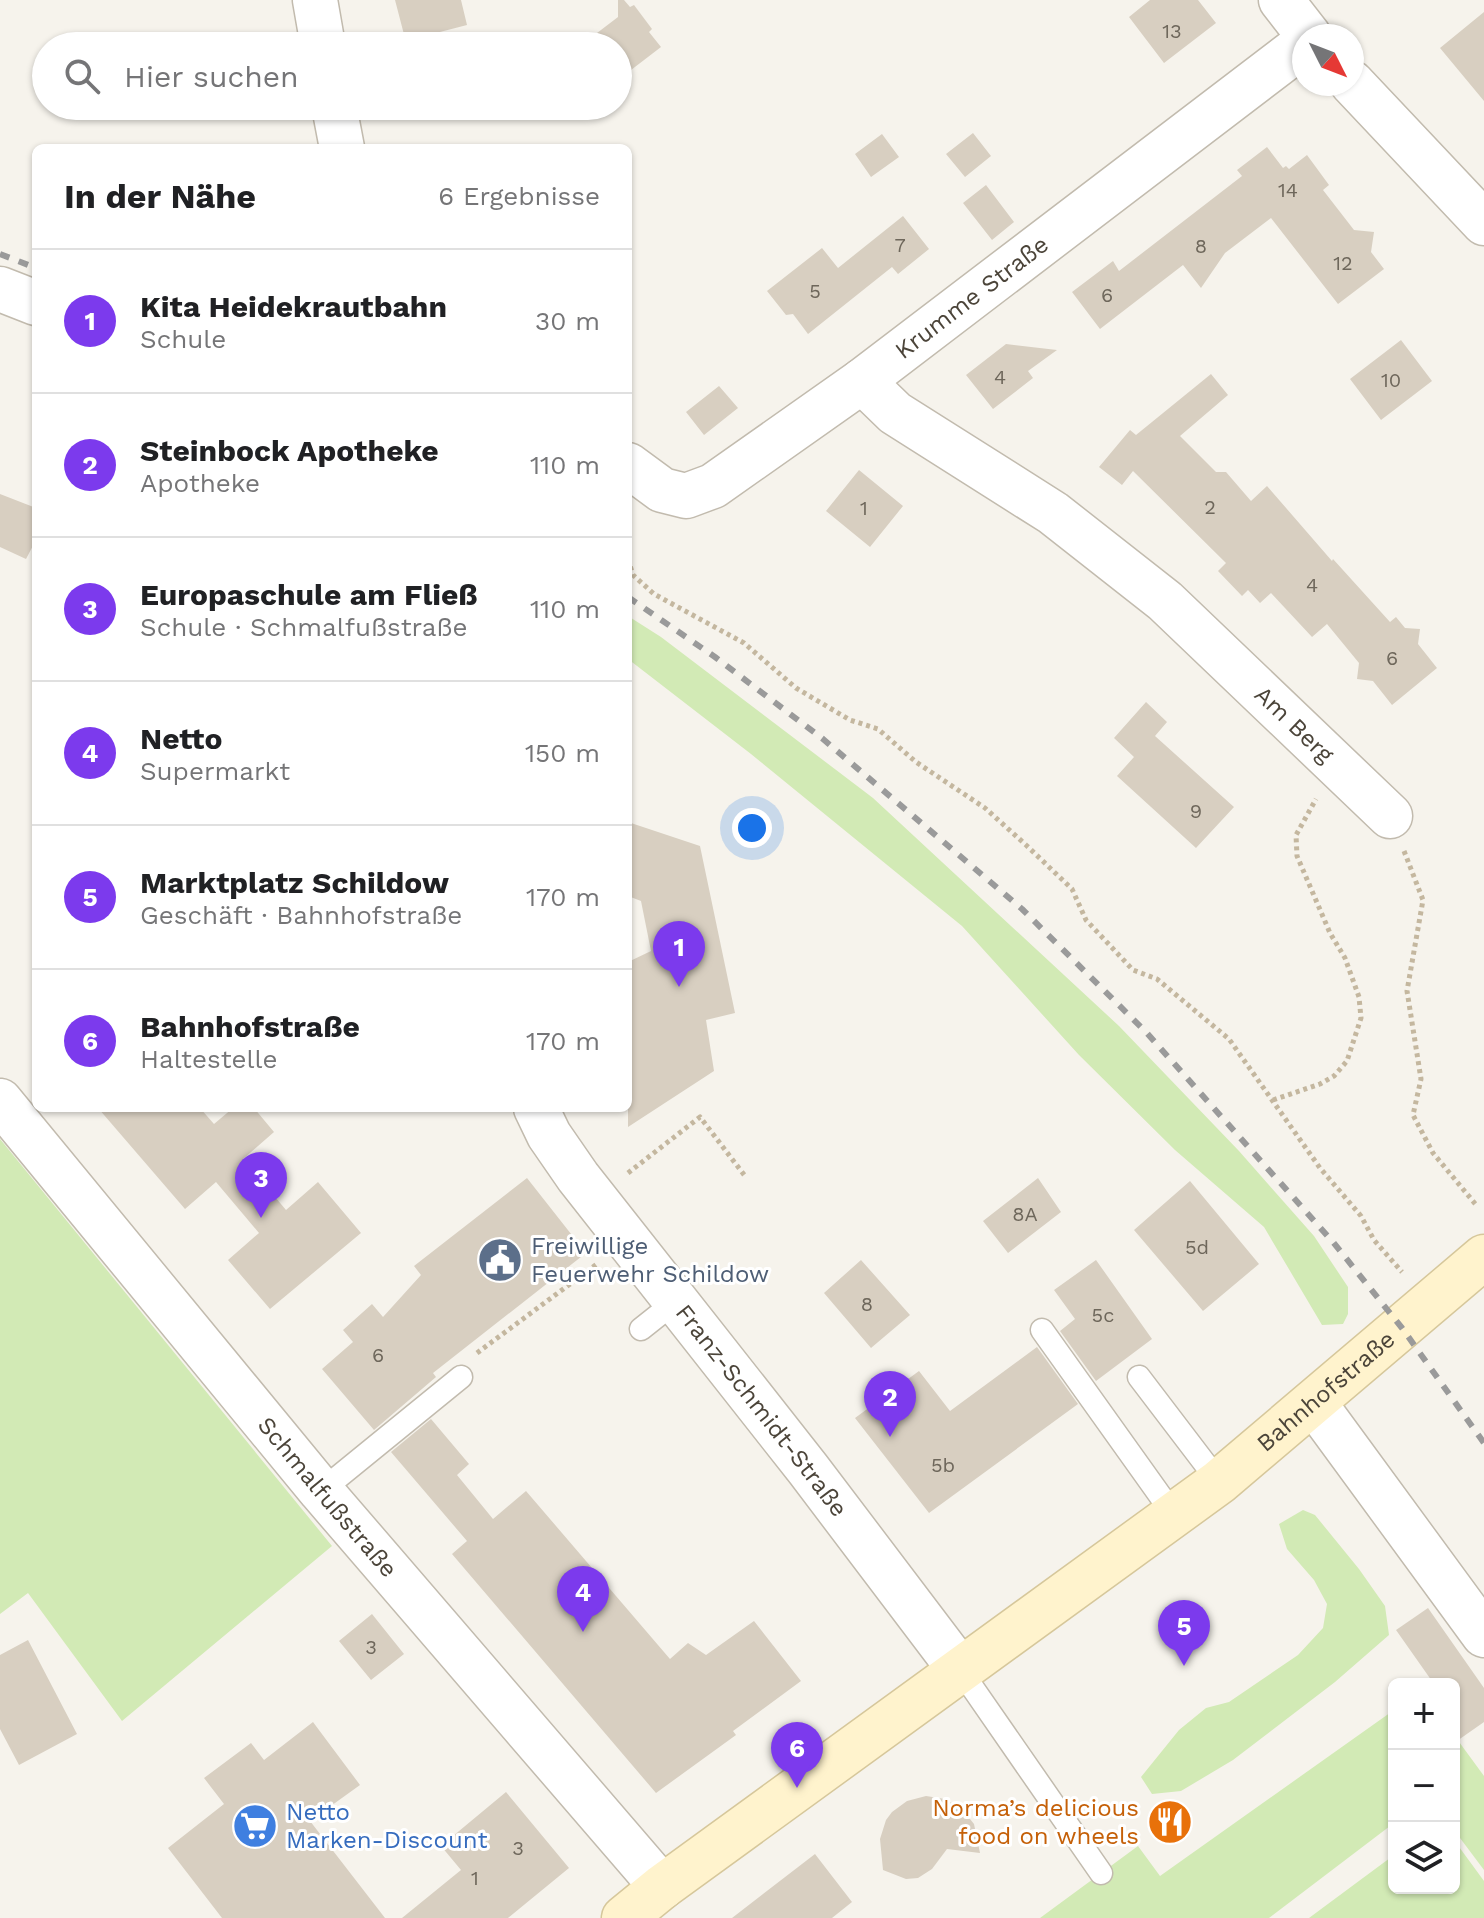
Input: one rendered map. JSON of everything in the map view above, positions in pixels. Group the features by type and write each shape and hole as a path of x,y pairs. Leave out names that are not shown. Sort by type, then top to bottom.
{"street":[{"path":"315,0 321,32"},
{"path":"1281,0 1300,24"},
{"name":"Krumme Straße","path":"632,468 662,490 686,496 713,486 862,381 1292,53"},
{"path":"1364,96 1484,223"},
{"path":"337,120 341,144"},
{"path":"0,289 32,301"},
{"name":"Am Berg","path":"862,381 895,413 1053,513 1165,601 1390,816"},
{"name":"Schmalfußstraße","path":"0,1101 321,1491 662,1887"},
{"name":"Franz-Schmidt-Straße","path":"538,1112 549,1135 578,1177 808,1469 961,1671"},
{"name":"Bahnhofstraße","path":"624,1918 662,1887 1219,1482 1484,1257"},
{"path":"1314,1403 1484,1635"}],"lane":[{"path":"641,1329 675,1302"},
{"path":"1042,1330 1174,1515"},
{"path":"321,1491 461,1377"},
{"path":"1139,1377 1219,1482"},
{"path":"961,1671 1101,1873"}],"path":[{"path":"632,572 654,594 744,643 796,688 850,720 878,729 916,762 985,808 1072,889 1086,920 1133,970 1157,979 1229,1039 1320,1168 1361,1216 1374,1240 1402,1272"},
{"path":"1273,1100 1334,1076 1347,1061 1361,1018 1359,997 1345,958 1330,933 1297,856 1296,835 1333,762"},
{"path":"1390,816 1423,900 1407,991 1421,1079 1413,1115 1433,1153 1477,1206"},
{"path":"621,1179 700,1117 745,1176"},
{"path":"480,1351 627,1241"}],"green space":[{"path":"632,619 661,637 873,798 1119,1026 1239,1151 1314,1236 1348,1287 1348,1314 1343,1324 1322,1325 1264,1227 1175,1150 1079,1055 962,926 751,754 632,662"},
{"path":"0,1139 332,1546 122,1721 28,1593 0,1614"},
{"path":"1303,1510 1315,1515 1385,1606 1389,1635 1335,1682 1233,1760 1181,1791 1152,1794 1141,1777 1179,1730 1206,1708 1229,1702 1298,1655 1323,1628 1327,1604 1314,1580 1287,1549 1279,1524"},
{"path":"1388,1714 1388,1828 1269,1918 1040,1918 1138,1846 1160,1876"},
{"path":"1460,1743 1484,1776 1484,1870 1460,1838"},
{"path":"1460,1848 1484,1881 1484,1918 1309,1918 1388,1859 1388,1894 1460,1894"}],"building":[{"path":"395,0 461,0 467,25 440,32 403,32"},
{"path":"618,0 624,0 630,7 634,5 661,47 632,69 632,32 598,32 618,17"},
{"path":"1150,0 1198,0 1216,23 1164,63 1129,17"},
{"path":"1484,12 1484,101 1440,48"},
{"path":"973,133 991,156 965,177 946,154"},
{"path":"882,134 899,157 871,177 855,154"},
{"path":"1267,147 1283,168 1286,166 1289,169 1307,155 1329,185 1323,190 1354,230 1374,232 1371,252 1384,269 1338,304 1271,218 1225,253 1201,288 1183,265 1100,329 1072,292 1113,261 1119,271 1242,176 1237,170"},
{"path":"986,185 1014,222 992,240 963,203"},
{"path":"903,216 929,249 898,274 892,267 808,334 793,314 786,315 767,291 822,248 838,268"},
{"path":"1401,340 1432,381 1381,420 1350,379"},
{"path":"1006,344 1057,350 1028,371 1033,378 993,409 966,375"},
{"path":"1211,374 1228,395 1180,436 1216,472 1226,472 1251,501 1267,486 1390,622 1396,617 1405,628 1420,629 1418,644 1437,668 1392,705 1373,681 1357,679 1359,663 1327,624 1312,637 1271,593 1260,603 1248,590 1242,596 1218,571 1226,563 1133,471 1122,485 1099,467 1130,430 1136,435"},
{"path":"719,386 738,408 704,435 686,412"},
{"path":"859,470 903,506 870,547 826,511"},
{"path":"0,494 32,506 32,548 26,559 0,547"},
{"path":"1146,702 1167,722 1155,736 1234,807 1196,848 1117,776 1134,757 1114,738"},
{"path":"632,823 700,846 735,1013 706,1020 714,1071 628,1127 628,1112 632,1112 632,960 651,951 641,901 632,898"},
{"path":"101,1112 204,1112 214,1124 228,1112 257,1112 274,1132 243,1159 286,1210 318,1182 361,1233 270,1309 228,1260 259,1233 216,1182 185,1209"},
{"path":"527,1178 586,1253 433,1373 436,1377 374,1430 322,1369 353,1342 343,1330 372,1304 383,1317 421,1275 414,1266"},
{"path":"1038,1178 1061,1212 1008,1253 983,1221"},
{"path":"1190,1181 1259,1264 1203,1311 1134,1230"},
{"path":"861,1260 910,1315 871,1348 824,1293"},
{"path":"1096,1260 1152,1339 1096,1381 1060,1331 1075,1319 1054,1290"},
{"path":"1037,1347 1078,1404 929,1513 855,1418 919,1371 950,1411"},
{"path":"431,1419 469,1464 457,1475 493,1519 526,1491 670,1659 688,1643 706,1655 754,1621 801,1681 733,1731 736,1735 656,1793 452,1554 467,1541 391,1452"},
{"path":"1428,1608 1484,1688 1484,1722 1460,1739 1460,1678 1430,1678 1396,1630"},
{"path":"372,1614 404,1654 371,1680 339,1641"},
{"path":"28,1640 77,1734 19,1765 0,1729 0,1655"},
{"name":"Netto Marken-Discount","path":"313,1722 360,1785 310,1821 385,1918 222,1918 168,1848 224,1804 204,1778 251,1743 264,1760"},
{"path":"506,1792 569,1868 508,1918 402,1918 461,1870 441,1846"},
{"path":"926,1796 945,1799 962,1809 974,1824 980,1853 947,1849 932,1869 918,1878 906,1879 883,1870 880,1839 886,1820 907,1801"},
{"path":"815,1854 852,1902 832,1918 732,1918"}],"railway":[{"path":"0,254 32,266"},
{"path":"632,600 715,657 823,739 1022,909 1146,1032 1333,1242 1402,1328 1484,1443"}],"place":[{"name":"Kita Heidekrautbahn","path":"679,987"},
{"name":"Europaschule am Fließ","path":"261,1218"},
{"name":"Freiwillige Feuerwehr Schildow","path":"500,1260"},
{"name":"Steinbock Apotheke","path":"890,1437"},
{"name":"Netto","path":"583,1632"},
{"name":"Marktplatz Schildow","path":"1184,1666"},
{"name":"Bahnhofstraße","path":"797,1788"},
{"name":"Norma’s delicious food on wheels","path":"1170,1822"},
{"name":"Netto Marken-Discount","path":"255,1826"}]}
